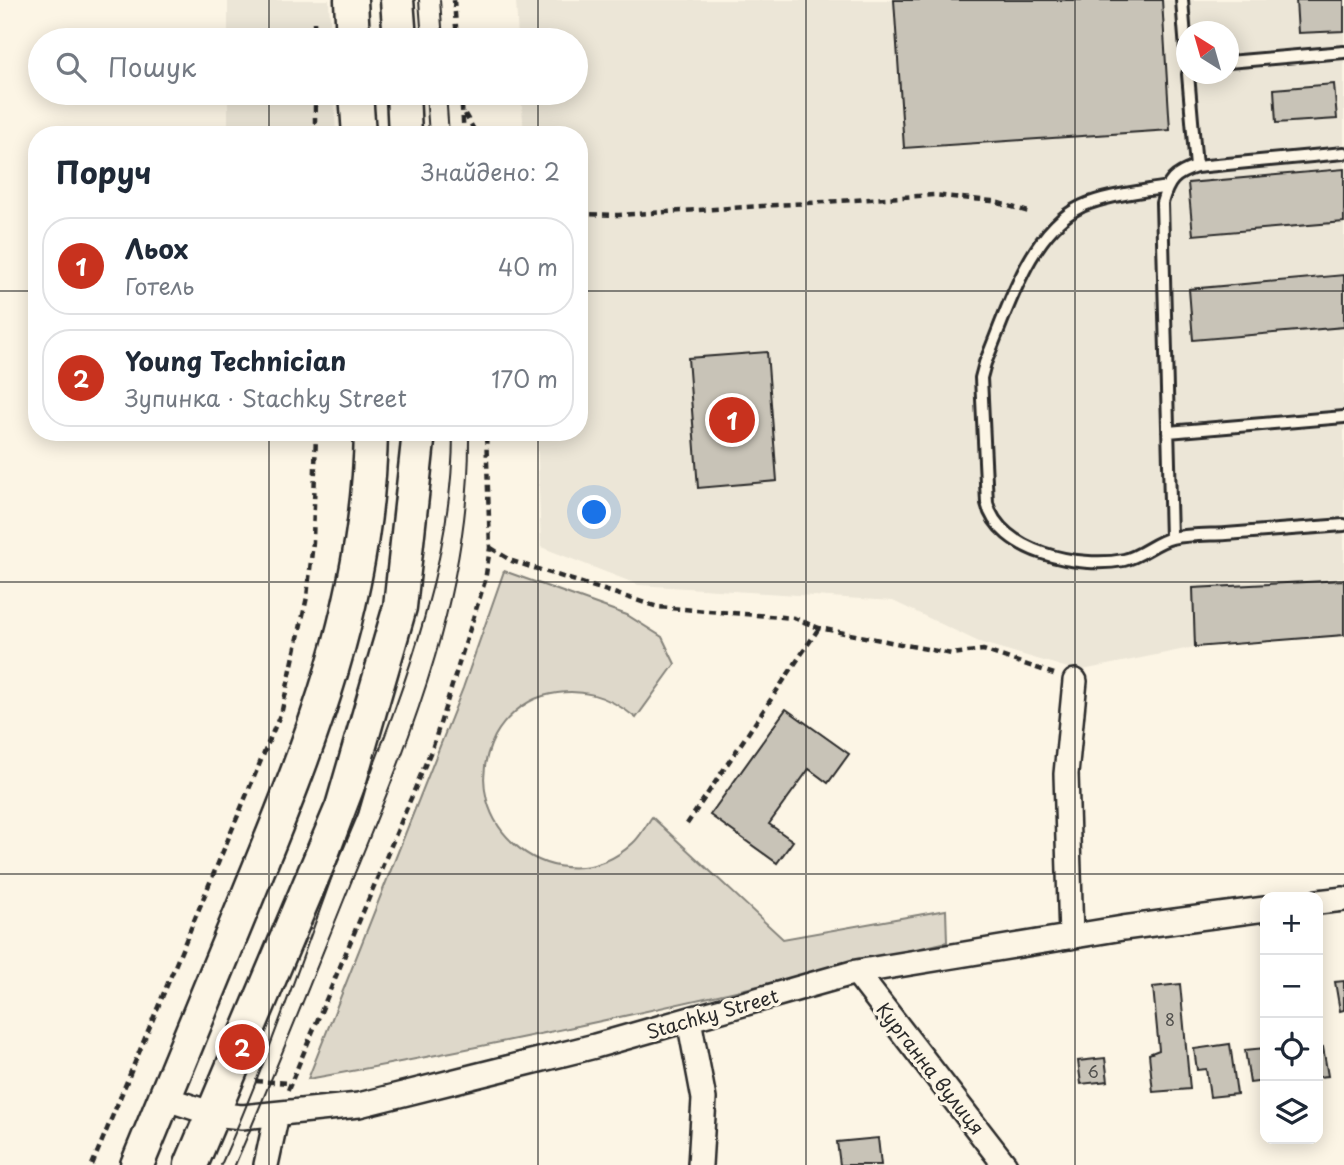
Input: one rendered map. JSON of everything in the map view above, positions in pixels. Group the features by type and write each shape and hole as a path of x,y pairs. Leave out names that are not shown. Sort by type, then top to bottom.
{"main road":[{"path":"351,0 353,28"},
{"path":"397,0 399,28"},
{"path":"357,105 358,126"},
{"path":"404,105 405,126"},
{"path":"136,1165 309,747 334,669 360,558 370,476 371,441"},
{"path":"191,1165 342,807 400,607 418,441"}],"street":[{"path":"1071,937 1066,774 1075,681"},
{"path":"1323,901 1344,899"},
{"name":"Stachky Street","path":"164,1098 213,1114 277,1114 359,1105 689,1020 856,972 1260,910"},
{"name":"Курганна вулиця","path":"856,972 1005,1165"},
{"path":"689,1020 704,1099 700,1165"},
{"path":"266,1165 277,1114"}],"lane":[{"path":"1182,0 1184,21"},
{"path":"1239,61 1344,52"},
{"path":"1189,84 1196,167"},
{"path":"1171,538 1162,203 1167,187 1175,173 1196,167 1344,153"},
{"path":"1167,187 1083,206 1056,223 1032,257 985,363 981,378 987,503 991,518 1006,536 1041,552 1094,561 1122,560 1142,554 1171,538 1344,525"},
{"path":"1168,432 1344,417"}],"path":[{"path":"454,0 456,28"},
{"path":"314,22 314,28"},
{"path":"315,105 315,126"},
{"path":"462,105 464,126"},
{"path":"463,111 472,126"},
{"path":"588,214 619,215 934,195 992,201 1032,213"},
{"path":"92,1165 282,710 307,597 313,542 316,441"},
{"path":"277,1114 433,746 485,581 490,548 486,441"},
{"path":"490,548 512,561 659,607 794,618 819,628 952,654 983,650 1075,681"},
{"path":"687,824 819,628"}],"shaded area":[{"path":"228,0 329,0 330,28 228,28"},
{"path":"516,0 1344,0 1344,635 1195,647 1078,671 979,642 893,601 639,585 541,547 537,441 588,441 588,126 523,126 522,105 588,105 588,28 517,28"},
{"path":"228,105 335,105 336,126 228,126"},
{"path":"504,571 627,615 662,637 675,664 636,718 604,698 569,692 536,699 515,712 504,723 495,736 485,769 487,800 499,827 519,848 545,862 574,867 604,862 633,843 652,817 783,939 946,910 947,942 549,1032 308,1079 463,688"}],"building":[{"path":"894,0 1162,0 1170,130 904,148"},
{"path":"1296,0 1344,0 1344,31 1298,33"},
{"path":"1334,84 1337,119 1276,123 1274,89"},
{"path":"1344,169 1344,222 1193,235 1188,183"},
{"path":"1344,275 1344,327 1193,340 1189,289"},
{"path":"767,352 777,481 698,488 688,358"},
{"path":"1344,580 1344,635 1195,647 1193,588"},
{"path":"786,709 849,754 828,783 809,769 769,824 793,841 777,863 710,815"},
{"path":"1344,981 1344,1010 1340,1011 1335,982"},
{"path":"1180,984 1190,1089 1153,1092 1149,1054 1159,1050 1153,987"},
{"path":"1230,1044 1237,1094 1210,1097 1206,1069 1197,1070 1194,1049"},
{"path":"1323,1047 1328,1076 1323,1076"},
{"path":"1260,1048 1260,1082 1250,1083 1245,1050"},
{"path":"1105,1058 1108,1081 1081,1084 1078,1061"},
{"path":"878,1138 881,1165 840,1165 837,1142"}],"tram line":[{"path":"419,0 421,28"},
{"path":"440,0 442,28"},
{"path":"427,105 428,126"},
{"path":"447,105 448,126"},
{"path":"221,1165 284,1008 416,645 443,540 452,441"},
{"path":"235,1165 415,720 448,608 460,550 467,492 469,441"}],"place":[{"name":"Льох","path":"732,420"},
{"name":"Young Technician","path":"242,1047"}]}
